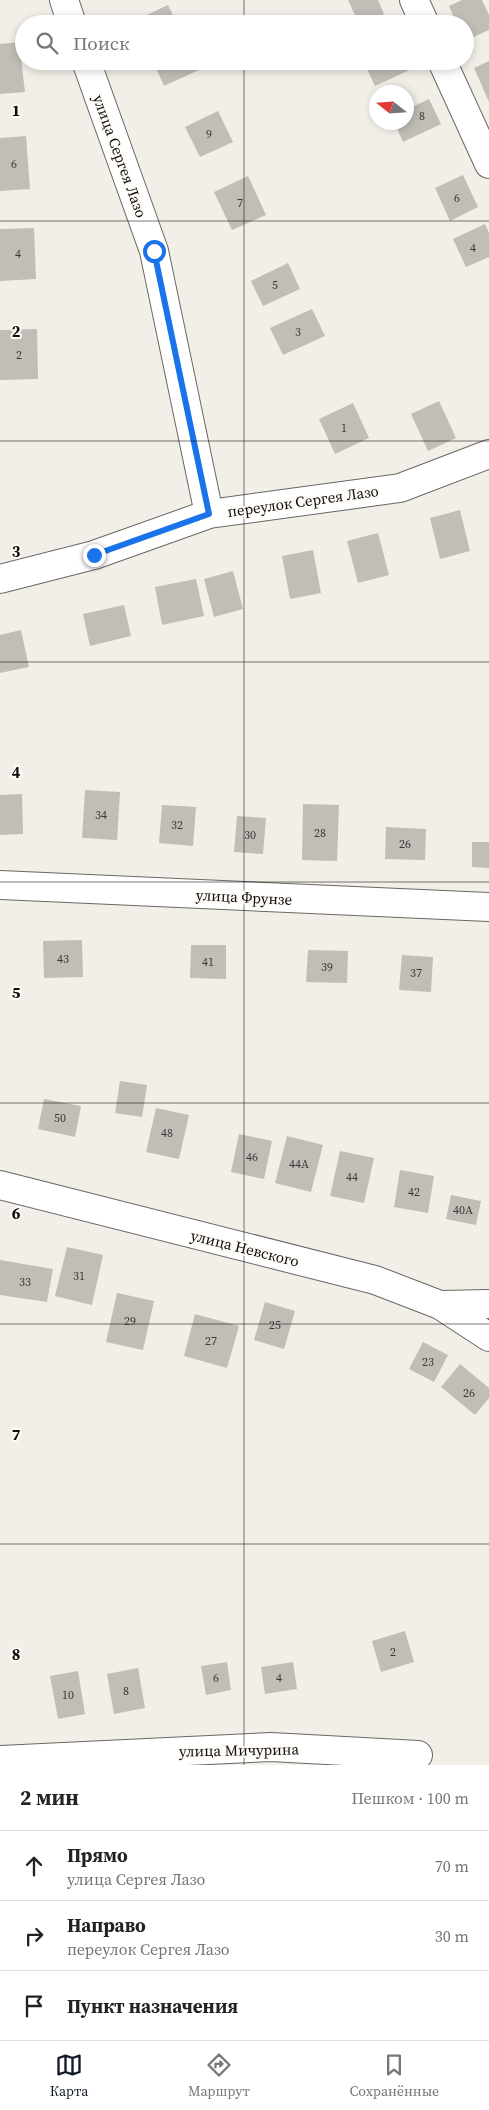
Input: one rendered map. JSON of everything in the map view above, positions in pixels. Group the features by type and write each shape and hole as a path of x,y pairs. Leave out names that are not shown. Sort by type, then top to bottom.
{"street":[{"path":"64,0 69,15"},
{"path":"414,0 421,15"},
{"name":"улица Сергея Лазо","path":"89,70 154,251 209,514"},
{"path":"446,70 489,164"},
{"name":"переулок Сергея Лазо","path":"0,579 94,555 209,514 400,488 489,454"},
{"name":"улица Фрунзе","path":"0,885 489,908"},
{"name":"улица Невского","path":"0,1185 375,1280 440,1305 489,1304"},
{"path":"440,1305 489,1337"},
{"name":"улица Мичурина","path":"0,1760 272,1747 418,1755"}],"building":[{"path":"348,0 378,0 384,14 382,15 355,15"},
{"path":"462,0 482,0 489,15 489,30 474,37 474,15 453,15 449,6"},
{"path":"168,5 173,15 147,15"},
{"path":"15,42 15,70 22,70 25,92 0,94 0,44"},
{"path":"489,61 489,102 474,68"},
{"path":"157,70 199,70 164,86"},
{"path":"367,70 410,70 375,85"},
{"path":"429,99 441,124 403,142 398,130 414,130 414,106"},
{"path":"218,111 233,142 200,157 185,127"},
{"path":"26,136 30,189 0,191 0,138"},
{"path":"463,175 478,207 450,221 435,188"},
{"path":"248,176 266,215 232,230 214,192"},
{"path":"485,224 489,233 489,257 466,267 453,239"},
{"path":"34,228 36,279 0,281 0,229"},
{"path":"288,263 300,289 263,306 251,281"},
{"path":"312,309 325,336 283,355 270,328"},
{"path":"37,329 38,379 0,380 0,330"},
{"path":"439,401 456,438 428,451 411,414"},
{"path":"353,403 369,438 335,454 319,419"},
{"path":"460,510 470,551 440,559 430,518"},
{"path":"378,533 389,575 358,583 347,541"},
{"path":"313,550 321,593 290,599 282,556"},
{"path":"233,571 243,609 214,617 204,579"},
{"path":"196,579 204,616 162,625 155,587"},
{"path":"124,605 131,636 90,646 83,614"},
{"path":"21,630 29,667 0,673 0,635"},
{"path":"85,790 120,792 117,840 82,838"},
{"path":"22,794 23,834 0,835 0,795"},
{"path":"303,804 339,805 337,861 302,860"},
{"path":"162,805 196,807 193,846 159,843"},
{"path":"237,816 266,818 263,854 234,852"},
{"path":"386,827 426,829 425,860 385,859"},
{"path":"472,842 489,842 489,868 472,867"},
{"path":"82,940 83,977 44,978 43,941"},
{"path":"191,945 226,945 226,979 190,978"},
{"path":"308,950 348,951 347,983 306,982"},
{"path":"402,955 433,957 431,992 399,990"},
{"path":"120,1081 147,1085 142,1117 115,1113"},
{"path":"44,1099 81,1106 75,1137 38,1129"},
{"path":"156,1108 189,1115 179,1159 146,1152"},
{"path":"239,1134 272,1141 264,1179 231,1172"},
{"path":"287,1136 323,1145 311,1192 275,1183"},
{"path":"340,1151 374,1158 364,1203 330,1196"},
{"path":"400,1170 434,1176 428,1213 394,1207"},
{"path":"451,1195 481,1201 476,1225 446,1219"},
{"path":"67,1247 103,1255 92,1305 55,1296"},
{"path":"0,1260 53,1269 47,1302 0,1295"},
{"path":"117,1293 154,1301 143,1350 106,1342"},
{"path":"265,1302 295,1311 284,1349 254,1340"},
{"path":"195,1314 239,1326 227,1368 184,1356"},
{"path":"423,1342 448,1355 434,1382 409,1369"},
{"path":"460,1364 489,1388 489,1398 475,1415 441,1387"},
{"path":"405,1631 414,1662 381,1672 372,1641"},
{"path":"227,1662 231,1690 206,1695 201,1666"},
{"path":"293,1662 297,1689 265,1694 261,1667"},
{"path":"138,1668 145,1708 114,1714 107,1674"},
{"path":"78,1671 85,1714 58,1719 50,1676"}],"route":[{"path":"94,555 209,514 154,251"}]}
